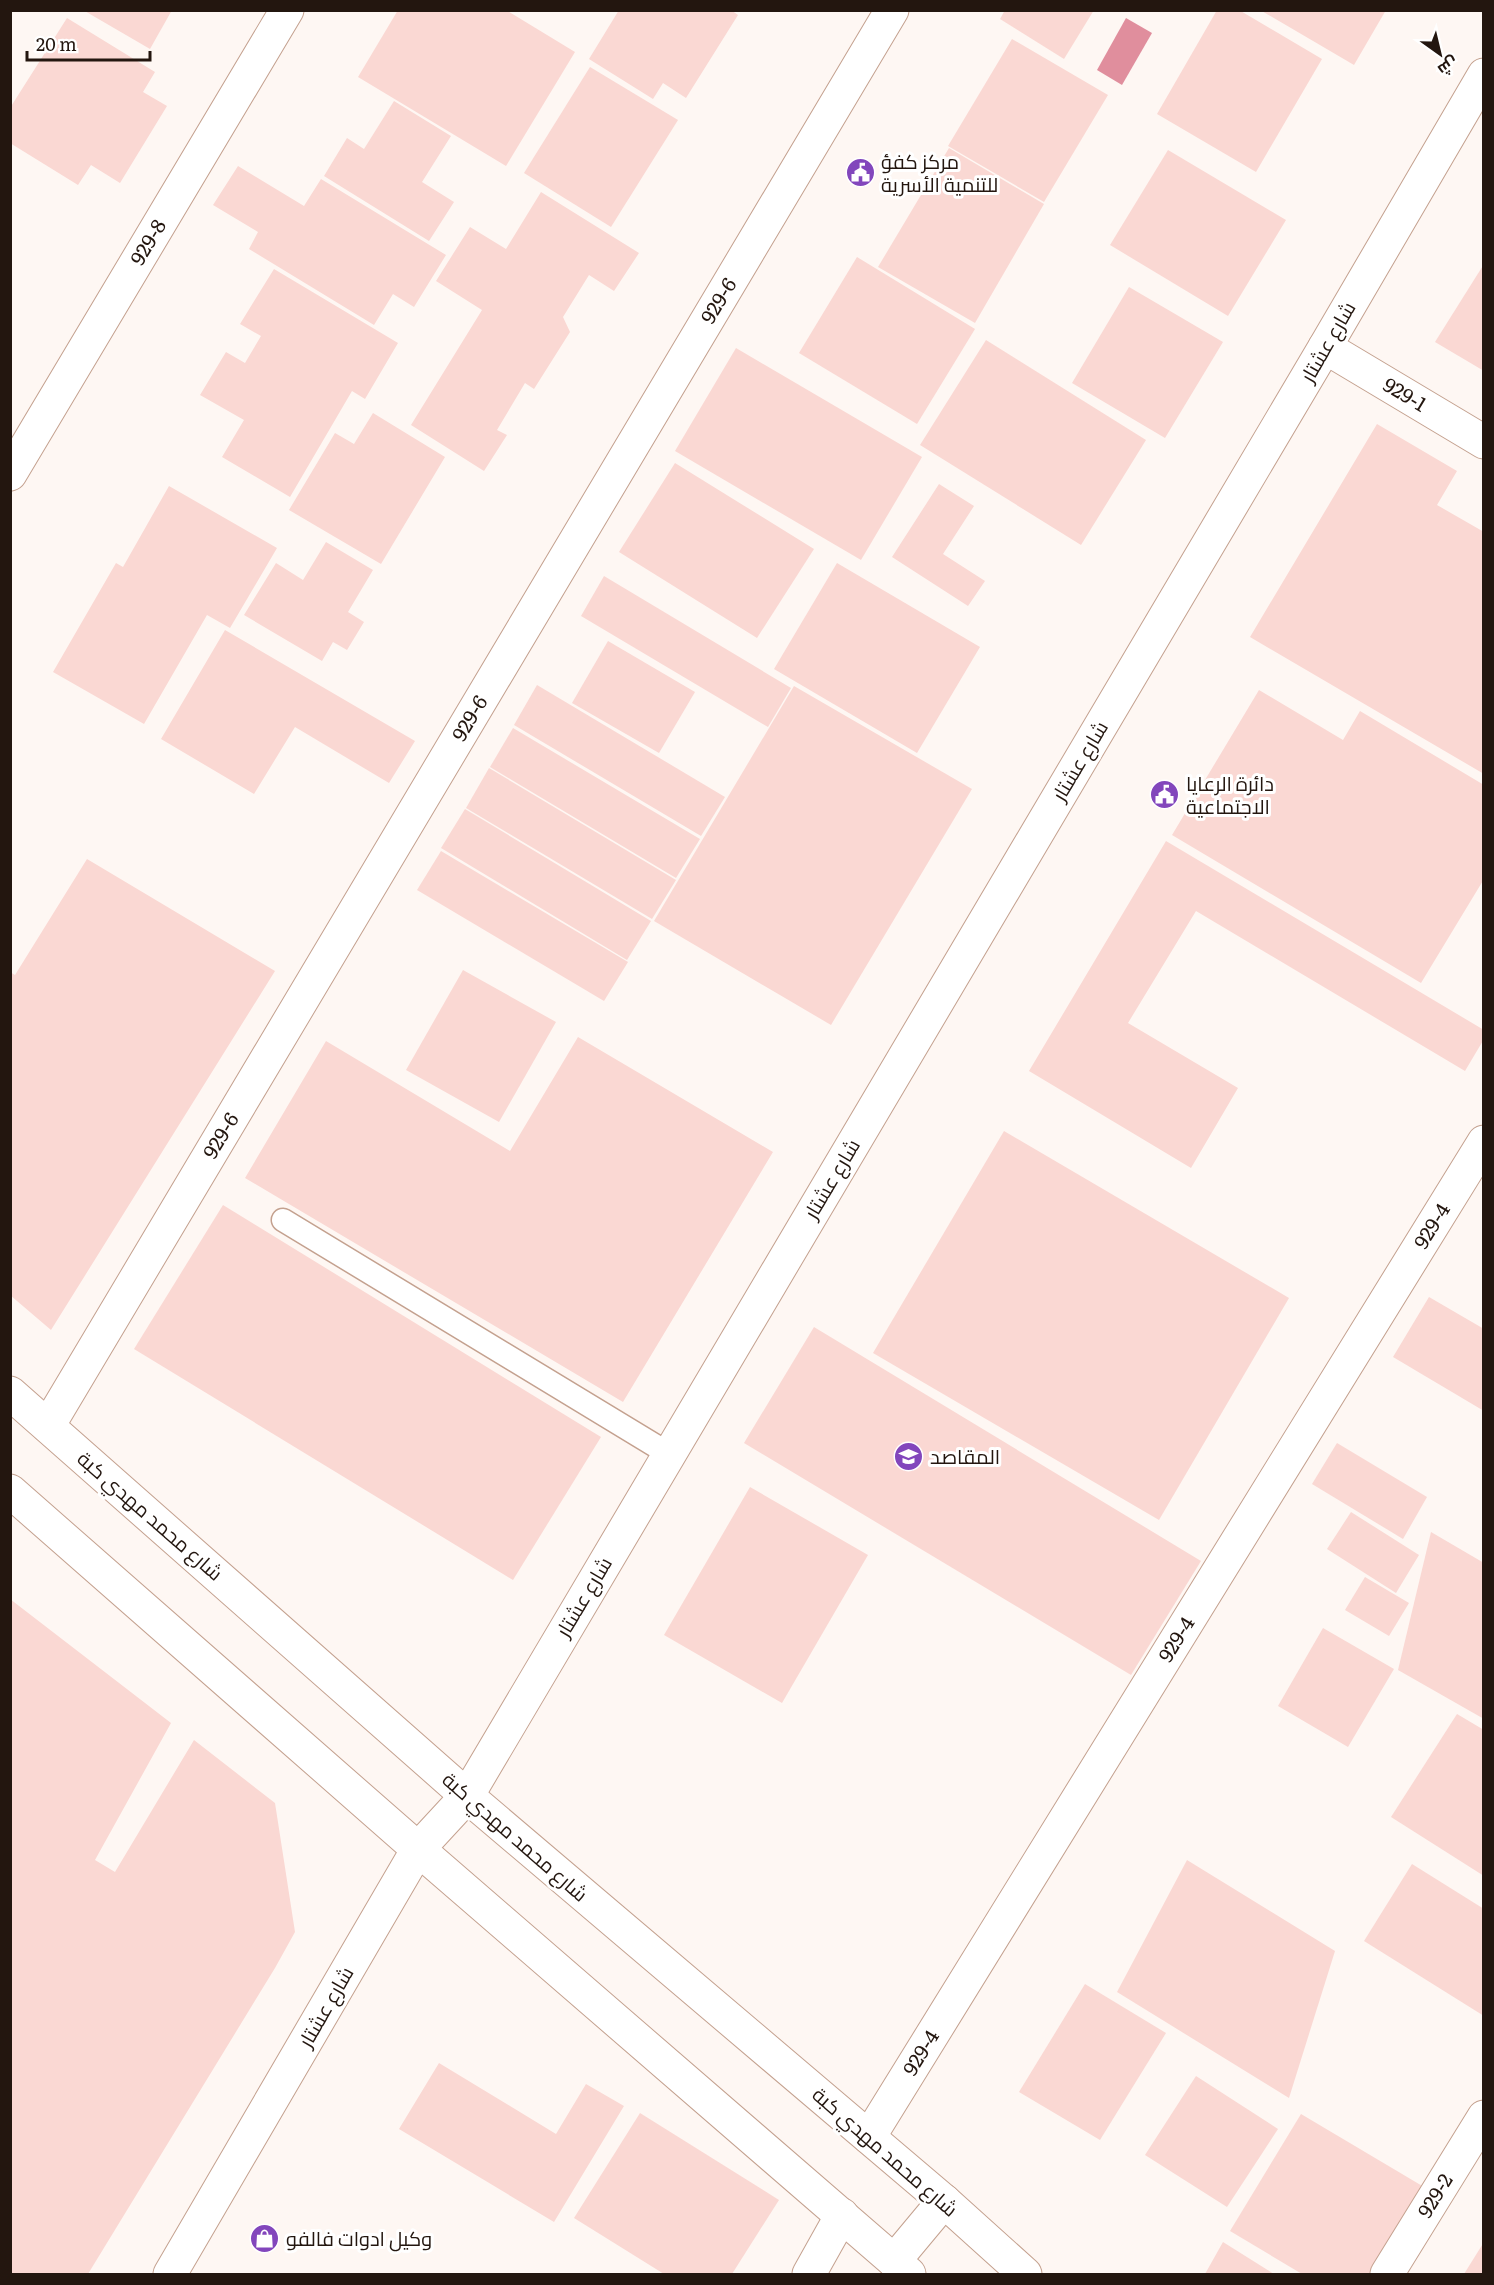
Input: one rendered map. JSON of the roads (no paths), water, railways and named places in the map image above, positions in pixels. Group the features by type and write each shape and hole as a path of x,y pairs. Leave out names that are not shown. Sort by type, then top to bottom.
{"street":[{"name":"929-8","path":"10,474 287,10"},
{"name":"929-6","path":"48,1426 892,10"},
{"name":"شارع عشتار","path":"170,2274 418,1849 467,1796 1484,75"},
{"name":"929-1","path":"1325,347 1484,442"},
{"name":"929-4","path":"868,2137 1484,1142"},
{"name":"شارع محمد مهدي كبة","path":"10,1393 467,1796 944,2201 1025,2274"},
{"path":"10,1491 418,1849 902,2268 944,2201"},
{"name":"929-2","path":"1387,2274 1484,2117"},
{"path":"809,2274 842,2215"}],"lane":[{"path":"283,1221 669,1454"}],"place":[{"name":"مركز كفؤ للتنمية الأسرية","path":"860,173"},
{"name":"دائرة الرعايا الاجتماعية","path":"1165,795"},
{"name":"المقاصد","path":"909,1457"},
{"name":"وكيل ادوات فالفو","path":"265,2239"}]}
